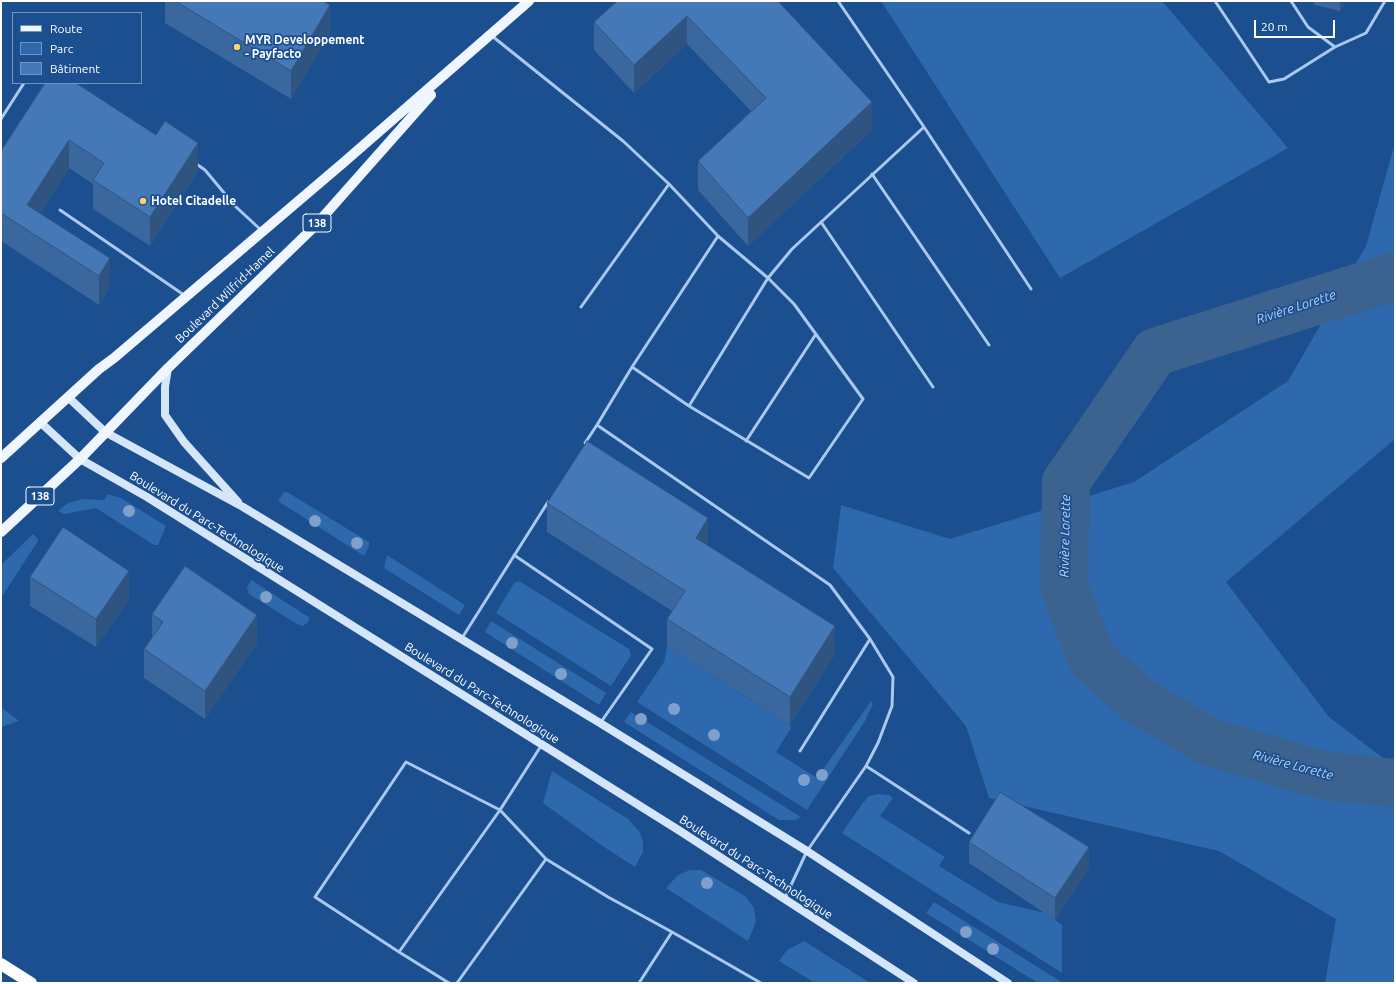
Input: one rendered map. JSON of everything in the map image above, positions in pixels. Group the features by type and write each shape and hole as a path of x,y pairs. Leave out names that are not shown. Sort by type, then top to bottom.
{"highway":[{"path":"1,964 31,983"}],"main road":[{"name":"Boulevard Wilfrid-Hamel","path":"1,458 68,396 456,66 528,1"},
{"name":"Boulevard Wilfrid-Hamel","path":"1,532 80,459 168,368 314,227 456,66"},
{"name":"Boulevard du Parc-Technologique","path":"168,368 165,387 165,415 184,442 243,507"},
{"name":"Boulevard du Parc-Technologique","path":"68,396 105,432 243,507 600,723 807,851 1008,983"},
{"name":"Boulevard du Parc-Technologique","path":"40,422 80,459 147,497 680,831 784,900 914,983"}],"lane":[{"path":"838,1 924,126 1031,289"},
{"path":"1214,1 1269,82 1284,79 1335,46 1366,33 1385,1"},
{"path":"1291,1 1308,27 1335,46"},
{"path":"491,35 623,141 669,184 718,236 768,278 794,304 863,399 809,478 689,406 632,367"},
{"path":"1,119 23,84"},
{"path":"689,406 768,278 792,249 924,126"},
{"path":"192,161 205,170 235,206 263,231"},
{"path":"872,174 989,345"},
{"path":"581,307 669,184"},
{"path":"60,210 185,296"},
{"path":"821,222 933,387"},
{"path":"585,444 632,367 718,236"},
{"path":"746,441 816,334"},
{"path":"597,425 830,585 870,639 893,676 892,706 878,743 866,766 807,851 784,900"},
{"path":"461,639 552,496"},
{"path":"514,555 652,649 600,723"},
{"path":"800,751 870,639"},
{"path":"399,952 500,810 542,745"},
{"path":"449,983 315,897 406,762 500,810 546,858 608,897 761,983"},
{"path":"866,766 968,833"},
{"path":"457,983 546,858"},
{"path":"639,983 672,932"}],"green space":[{"path":"881,1 1162,1 1288,148 1060,278"},
{"path":"1395,143 1395,439 1226,582 1329,717 1395,767 1395,983 1325,983 1336,919 1219,851 989,798 966,726 833,568 841,505 950,539 1134,482 1288,381 1366,246"},
{"path":"284,492 287,492 369,542 369,546 364,556 278,501"},
{"path":"108,494 121,498 166,526 158,545 154,545 96,508 64,514 58,511 68,503 82,499 104,500"},
{"path":"33,534 38,541 1,598 1,565"},
{"path":"387,555 465,605 459,615 384,568"},
{"path":"251,580 310,618 307,623 303,626 297,624 249,594 247,588"},
{"path":"519,581 629,649 631,655 611,686 496,613 514,583"},
{"path":"491,621 606,693 599,705 485,632"},
{"path":"667,647 790,725 791,728 776,752 817,778 871,701 873,704 865,721 807,810 637,702 664,662"},
{"path":"1,707 19,721 1,727"},
{"path":"631,712 801,817 795,820 779,820 624,722"},
{"path":"552,771 628,819 639,831 643,841 643,852 635,867 601,845 543,803"},
{"path":"878,794 889,795 893,798 880,816 945,857 939,866 998,902 1045,913 1062,925 1062,973 842,833 869,796"},
{"path":"690,870 701,870 745,896 754,908 756,922 748,941 666,888 678,875"},
{"path":"934,902 1063,983 1038,983 926,913"},
{"path":"804,941 870,983 815,983 779,961 787,950"}],"building":[{"path":"175,1 323,1 330,5 291,71"},
{"path":"617,1 778,1 872,102 748,218 698,161 766,98 687,16 634,65 594,22"},
{"path":"44,84 78,84 156,135 165,121 198,143 150,217 93,180 104,163 69,140 27,205 110,258 99,276 1,213 1,151"},
{"path":"587,441 708,518 696,538 835,626 790,697 667,619 685,591 547,503"},
{"path":"63,527 129,571 96,619 30,577"},
{"path":"185,566 257,615 205,691 144,649 163,622 152,614"},
{"path":"1000,792 1089,847 1055,898 969,842"}],"waterway":[{"name":"Rivière Lorette","path":"1395,276 1155,352 1066,482 1064,586 1091,658 1138,700 1209,742 1326,776 1395,783"}],"place":[{"name":"MYR Developpement - Payfacto","path":"237,47"},
{"name":"Hotel Citadelle","path":"143,201"}]}
